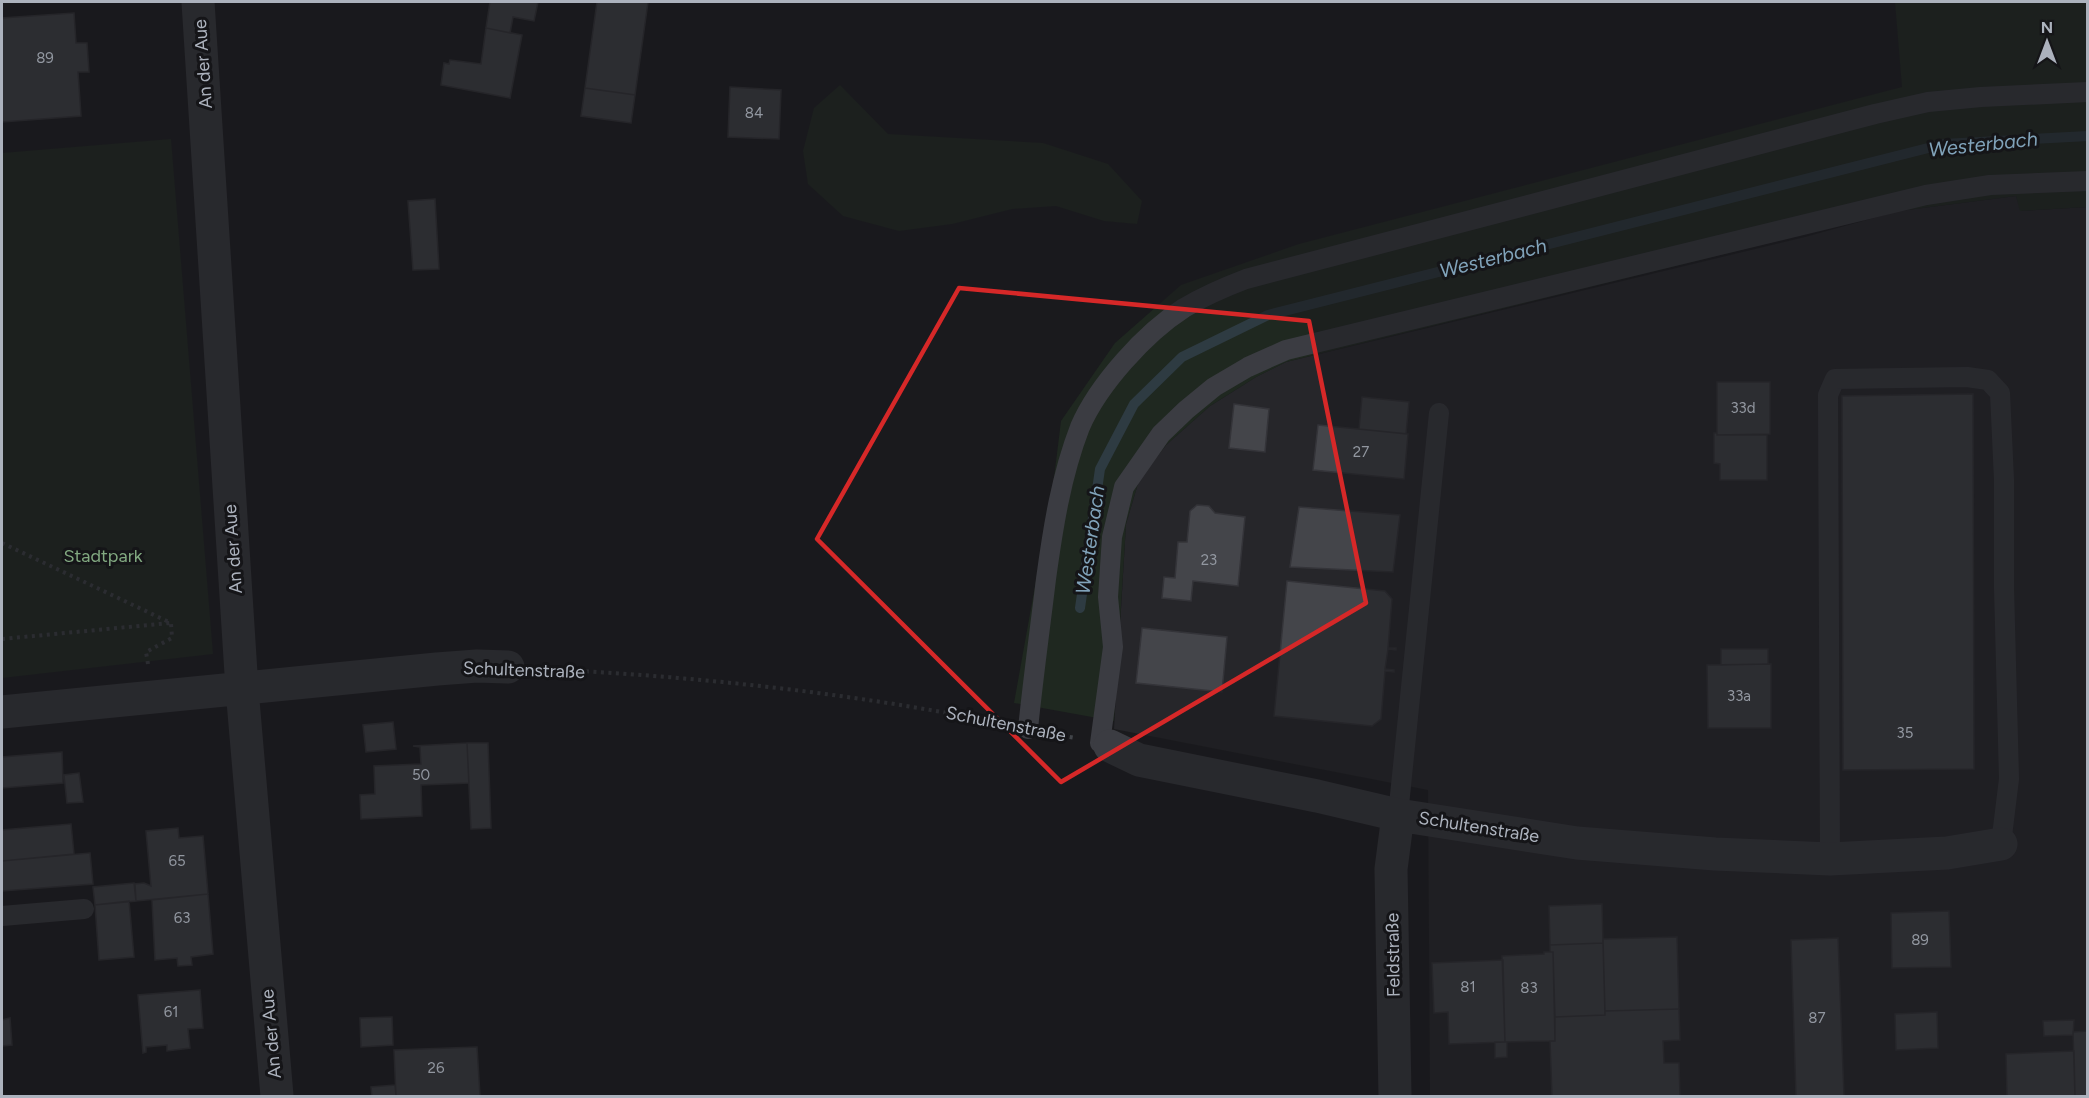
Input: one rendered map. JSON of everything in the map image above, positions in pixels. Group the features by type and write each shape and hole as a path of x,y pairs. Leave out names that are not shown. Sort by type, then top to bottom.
{"street":[{"name":"An der Aue","path":"198,2 242,689 277,1096"},
{"name":"Schultenstraße","path":"2,712 437,669 477,666 508,667"},
{"name":"Schultenstraße","path":"1105,745 1139,760 1398,814 1577,843 1715,854 1830,859 1947,853 2001,844"},
{"name":"Feldstraße","path":"1395,1096 1391,869 1398,814"}],"lane":[{"path":"1028,729 1053,527 1065,473 1081,426 1108,380 1142,342 1182,309 1213,292 1246,279 1875,114 1928,102 2088,92"},
{"path":"1105,745 1113,647 1108,597 1112,537 1124,487 1161,434 1214,387 1248,367 1286,350 1926,195 1990,185 2088,181"},
{"path":"1830,859 1828,395 1835,379 1967,377 1988,380 2000,393 2004,480 2009,779 2001,844"},
{"path":"1398,814 1440,413"},
{"path":"2,916 84,909"}],"path":[{"path":"2,543 171,623"},
{"path":"2,639 171,623"},
{"path":"151,698 146,652 172,638 171,623"},
{"name":"Schultenstraße","path":"508,667 615,673 800,691 921,707 1105,745"}],"highlighted area":[{"path":"959,288 1309,321 1366,603 1061,782 817,539"}],"shaded area":[{"path":"2016,196 2021,211 2087,207 2087,1096 1430,1096 1428,790 1114,729 1126,524 1139,480 1166,445 1210,406 1256,377 1286,362 1805,237 1899,211"}],"green space":[{"path":"1895,2 2087,2 2087,207 2020,211 2016,196 1899,211 1286,362 1256,377 1210,406 1166,445 1139,480 1126,524 1114,721 1014,703 1053,486 1061,421 1115,343 1181,285 1299,244 1902,87"},
{"path":"840,85 888,134 1043,143 1108,164 1142,201 1137,224 1104,221 1056,206 1012,209 952,224 899,231 843,216 808,184 803,151 814,108"},
{"name":"Stadtpark","path":"171,139 213,654 2,678 2,153"}],"building":[{"path":"490,2 538,2 534,21 513,17 510,33 486,28"},
{"path":"597,2 648,2 635,95 585,88"},
{"path":"74,13 76,43 87,43 89,72 78,72 81,116 2,122 2,18"},
{"path":"486,28 522,35 510,98 441,85 444,63 449,64 450,60 481,64"},
{"path":"730,87 781,90 779,139 728,137"},
{"path":"585,88 635,95 631,123 581,116"},
{"path":"435,199 439,269 413,270 408,201"},
{"path":"1717,382 1770,382 1770,434 1717,435"},
{"path":"1973,394 1974,769 1843,770 1842,396"},
{"path":"1362,397 1409,402 1406,434 1359,429"},
{"path":"1234,404 1269,409 1265,452 1229,448"},
{"path":"1318,425 1408,434 1404,479 1313,470"},
{"path":"1714,433 1717,435 1767,435 1767,480 1720,480 1720,464 1714,463"},
{"path":"1197,505 1209,506 1215,513 1245,517 1238,586 1193,581 1191,601 1162,598 1164,577 1175,578 1178,542 1187,542 1190,511"},
{"path":"1299,507 1400,515 1393,572 1290,567"},
{"path":"1287,581 1385,591 1392,599 1388,648 1396,648 1396,650 1388,649 1385,669 1394,670 1394,672 1385,671 1381,719 1372,726 1274,716"},
{"path":"1142,628 1227,637 1222,692 1136,683"},
{"path":"1721,649 1768,649 1768,664 1721,665"},
{"path":"1771,664 1771,728 1708,728 1707,665"},
{"path":"393,722 396,749 366,752 363,725"},
{"path":"467,743 469,783 421,785 422,816 361,819 360,795 375,794 374,766 421,764 420,747 413,746"},
{"path":"467,743 488,743 491,828 471,829"},
{"path":"62,752 63,783 2,788 2,757"},
{"path":"79,773 83,802 67,803 64,775"},
{"path":"71,824 74,854 2,861 2,830"},
{"path":"178,828 179,838 203,836 208,894 136,901 135,884 144,883 151,886 146,831"},
{"path":"90,853 93,884 2,891 2,861"},
{"path":"134,883 136,901 95,905 93,887"},
{"path":"208,894 213,954 191,957 192,965 178,966 177,958 155,960 152,900"},
{"path":"129,901 134,957 99,960 95,905"},
{"path":"1602,904 1603,943 1550,945 1549,906"},
{"path":"1949,911 1951,967 1892,968 1891,913"},
{"path":"1677,937 1679,1009 1605,1011 1603,939"},
{"path":"1838,938 1844,1096 1796,1096 1791,940"},
{"path":"1603,943 1605,1015 1555,1017 1553,952 1550,952 1550,945"},
{"path":"1544,952 1553,952 1555,1041 1505,1042 1502,956 1544,954"},
{"path":"1503,960 1505,1042 1449,1044 1448,1012 1434,1013 1432,963"},
{"path":"200,990 203,1028 188,1029 190,1048 167,1051 167,1045 146,1047 146,1052 143,1053 138,995"},
{"path":"1679,1009 1680,1040 1663,1041 1664,1063 1679,1063 1680,1096 1552,1096 1550,1041 1555,1041 1555,1017 1605,1015 1605,1011"},
{"path":"1937,1012 1938,1048 1896,1050 1895,1014"},
{"path":"392,1017 393,1045 361,1047 360,1018"},
{"path":"10,1018 12,1045 2,1046 2,1020"},
{"path":"2074,1020 2073,1035 2044,1036 2043,1021"},
{"path":"2088,1031 2088,1096 2075,1096 2073,1032"},
{"path":"1495,1042 1507,1042 1507,1057 1495,1058"},
{"path":"477,1047 480,1096 396,1096 394,1050"},
{"path":"2074,1051 2075,1096 2007,1096 2006,1054"},
{"path":"395,1085 396,1096 372,1096 371,1087"}],"waterway":[{"name":"Westerbach","path":"1080,608 1100,469 1134,404 1182,357 1268,315 1944,144 2088,136"}]}
